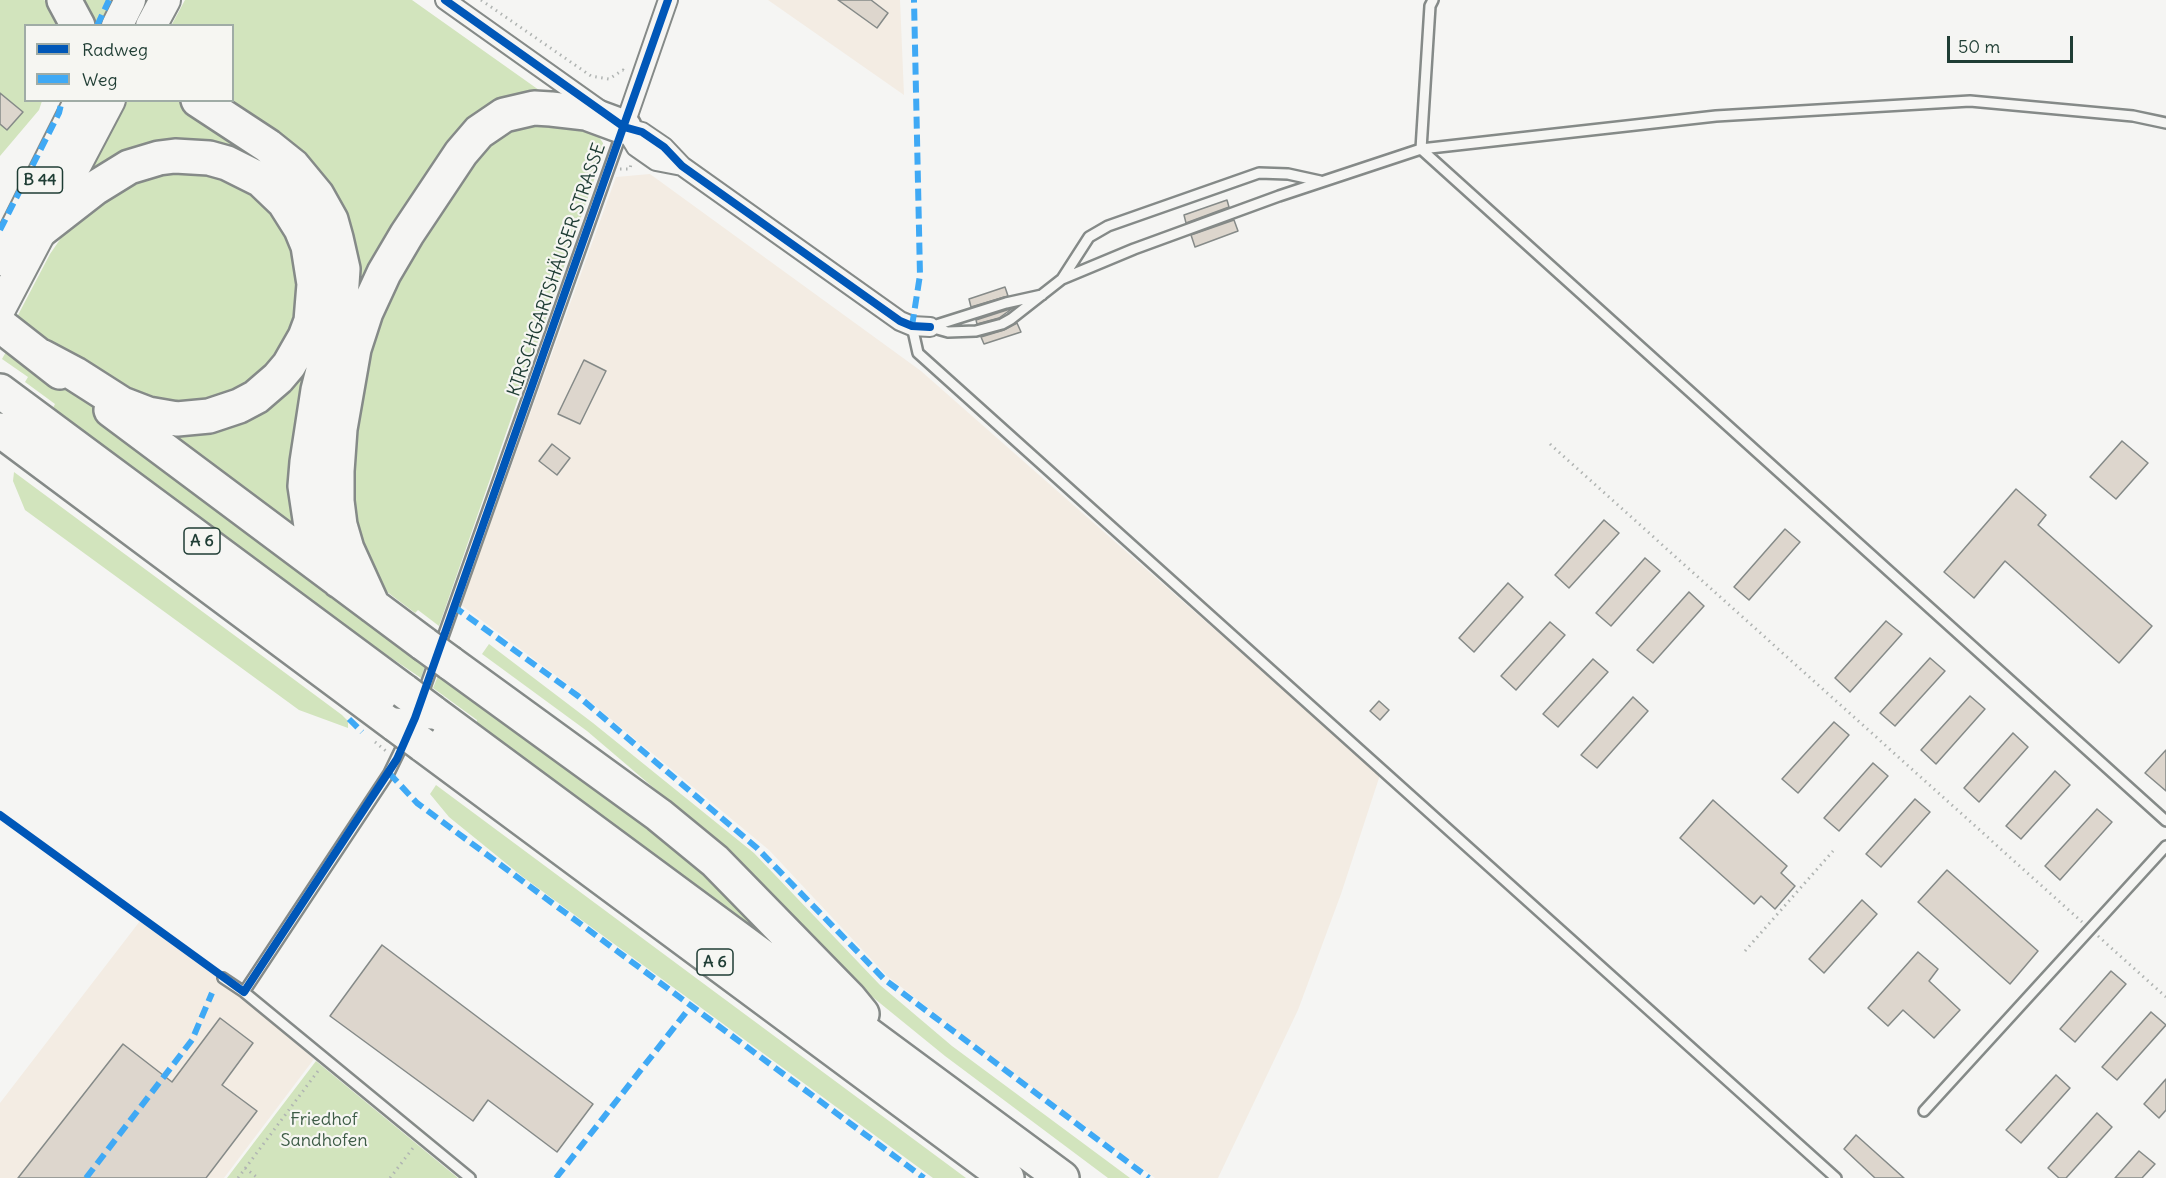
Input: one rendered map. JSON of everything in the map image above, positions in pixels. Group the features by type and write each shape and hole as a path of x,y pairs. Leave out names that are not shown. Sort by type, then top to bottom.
{"highway":[{"path":"64,0 77,24"},
{"path":"201,102 268,146 293,166 317,195 331,220 340,255 343,282 341,299 318,390 305,486 310,526 339,581"},
{"path":"374,606 347,549 340,525 337,471 342,409 354,349 366,312 384,273 461,153 479,132 504,115 534,108 566,110 595,116 624,127"},
{"path":"41,230 95,188 129,167 151,160 176,156 209,158 227,163 261,180 284,202 301,229 308,246 315,284 311,321 289,365 256,397 224,412 198,418 148,414 122,404 43,357"},
{"path":"5,324 69,379 437,654 659,815 715,861 849,998 892,1053"},
{"name":"A 6","path":"0,391 1062,1178"},
{"name":"A 6","path":"0,430 383,732 1007,1178"}],"main road":[{"path":"118,24 130,0"},
{"path":"152,24 165,0"},
{"name":"B 44","path":"0,260 79,102"},
{"name":"B 44","path":"5,324 41,230 109,102"}],"street":[{"path":"445,0 624,127 642,132 657,142 682,166 900,321 921,326"},
{"name":"KIRSCHGARTSHÄUSER STRASSE","path":"624,127 668,0"}],"lane":[{"path":"1421,150 1430,6 1433,0"},
{"path":"921,326 948,332 976,331 1002,324 1062,279 1134,249 1322,182 1421,150 1716,117 1970,101 2133,116 2166,123"},
{"name":"KIRSCHGARTSHÄUSER STRASSE","path":"244,992 410,752 414,718 624,127"},
{"path":"1421,150 2166,821"},
{"path":"1062,279 1089,237 1108,226 1259,173 1288,174 1322,182"},
{"path":"921,326 1044,294"},
{"path":"921,326 918,353 1836,1178"},
{"path":"1924,1111 2166,846"},
{"path":"223,978 244,992 470,1178"}],"path":[{"path":"482,0 591,76 609,79 623,70 641,78"},
{"path":"1550,444 2166,997"},
{"path":"383,732 410,752"},
{"path":"1745,951 1833,851"},
{"path":"238,1178 318,1071"},
{"path":"390,1178 413,1148"},
{"path":"245,1168 258,1178"}],"shaded area":[{"path":"768,0 900,0 904,95"},
{"path":"650,174 921,371 1380,775 1341,894 1298,1010 1218,1178 1155,1178 980,1048 887,976 769,850 577,691 461,605 616,177"},
{"path":"140,921 242,996 314,1059 224,1178 0,1178 0,1103"}],"green space":[{"path":"0,0 44,0 50,5 59,24 24,24 24,102 42,102 39,110 0,156"},
{"path":"75,0 119,0 107,24 87,24"},
{"path":"185,0 412,0 546,95 510,106 361,304 353,272 216,102 234,102 234,24 172,24"},
{"path":"120,102 183,102 278,166 323,229 303,541 143,422 284,383 311,233 210,147 73,197"},
{"path":"510,122 582,128 599,137 603,143 603,154 439,626 418,610 415,613 374,582 344,514 369,323 456,171"},
{"path":"190,161 271,196 305,259 298,317 268,371 211,410 153,403 77,364 17,317 50,254 76,216 92,199"},
{"path":"7,350 32,361 405,637 427,660 421,678 366,641 53,408 55,404 25,382 28,377 2,359"},
{"path":"14,472 342,715 348,721 348,728 299,710 25,510 13,481"},
{"path":"489,644 593,723 754,853 880,985 952,1046 1130,1178 1108,1178 945,1056 870,995 743,864 587,731 482,654"},
{"path":"440,671 663,829 779,947 477,724 477,720 433,688"},
{"path":"436,785 966,1178 933,1178 523,877 449,817 430,794"},
{"name":"Friedhof Sandhofen","path":"316,1061 458,1178 227,1178"}],"building":[{"path":"838,0 871,0 888,13 877,28"},
{"path":"0,93 23,112 7,130 0,124"},
{"path":"1227,200 1229,207 1186,223 1184,215"},
{"path":"1234,220 1238,231 1195,247 1191,235"},
{"path":"1005,287 1008,296 971,307 969,299"},
{"path":"1013,308 999,318 977,324 976,320"},
{"path":"1017,323 1021,332 984,344 981,337 1004,330"},
{"path":"584,360 606,371 580,424 558,414"},
{"path":"2122,441 2148,463 2116,499 2090,477"},
{"path":"552,444 570,458 557,475 539,461"},
{"path":"2016,489 2046,515 2038,525 2152,626 2119,663 2005,561 1974,598 1944,572"},
{"path":"1604,520 1619,533 1569,588 1555,575"},
{"path":"1785,529 1800,542 1749,600 1734,587"},
{"path":"1645,558 1660,571 1611,626 1596,613"},
{"path":"1508,583 1523,597 1474,652 1459,638"},
{"path":"1689,592 1704,606 1653,663 1637,650"},
{"path":"1886,621 1902,634 1850,692 1835,678"},
{"path":"1550,622 1565,635 1516,690 1501,676"},
{"path":"1930,658 1945,671 1895,726 1880,713"},
{"path":"1593,659 1608,672 1558,727 1543,714"},
{"path":"1970,696 1985,709 1936,764 1921,750"},
{"path":"1633,697 1648,711 1597,768 1581,755"},
{"path":"1379,701 1389,710 1380,720 1370,711"},
{"path":"1834,722 1849,735 1798,793 1782,779"},
{"path":"2013,733 2028,747 1979,802 1964,788"},
{"path":"2166,750 2166,791 2145,773"},
{"path":"1873,763 1888,776 1839,831 1824,818"},
{"path":"2055,771 2070,785 2021,839 2006,826"},
{"path":"1915,799 1930,812 1881,867 1866,854"},
{"path":"1713,800 1787,866 1781,873 1795,886 1775,909 1761,896 1754,904 1680,838"},
{"path":"2097,809 2112,822 2060,880 2045,866"},
{"path":"1947,870 2038,951 2010,984 1918,902"},
{"path":"1862,900 1877,914 1824,973 1809,959"},
{"path":"382,945 593,1104 557,1152 488,1100 473,1121 330,1016"},
{"path":"1918,952 1938,969 1929,981 1960,1010 1934,1038 1903,1010 1888,1026 1868,1008"},
{"path":"2111,971 2126,984 2075,1042 2060,1029"},
{"path":"2151,1012 2166,1025 2117,1080 2102,1067"},
{"path":"220,1018 253,1043 222,1085 257,1111 206,1178 18,1178 123,1044 172,1082"},
{"path":"2056,1075 2070,1088 2021,1143 2006,1130"},
{"path":"2166,1079 2166,1110 2159,1118 2144,1104"},
{"path":"2097,1113 2112,1127 2066,1178 2059,1178 2048,1168"},
{"path":"1856,1135 1904,1178 1875,1178 1844,1149"},
{"path":"2139,1151 2155,1164 2142,1178 2115,1178"}],"marked path":[{"path":"98,24 109,0"},
{"path":"912,326 920,275 914,0"},
{"path":"0,230 59,113 62,102"},
{"path":"453,606 578,696 757,848 884,979 1149,1178"},
{"path":"349,719 362,732"},
{"path":"389,773 417,803 924,1178"},
{"path":"86,1178 192,1040 212,993"},
{"path":"556,1178 691,1006"}],"cycle path":[{"path":"445,0 624,127 642,132 664,147 682,166 900,321 912,326 930,327"},
{"path":"0,815 244,992 397,759 415,718 668,0"}]}
